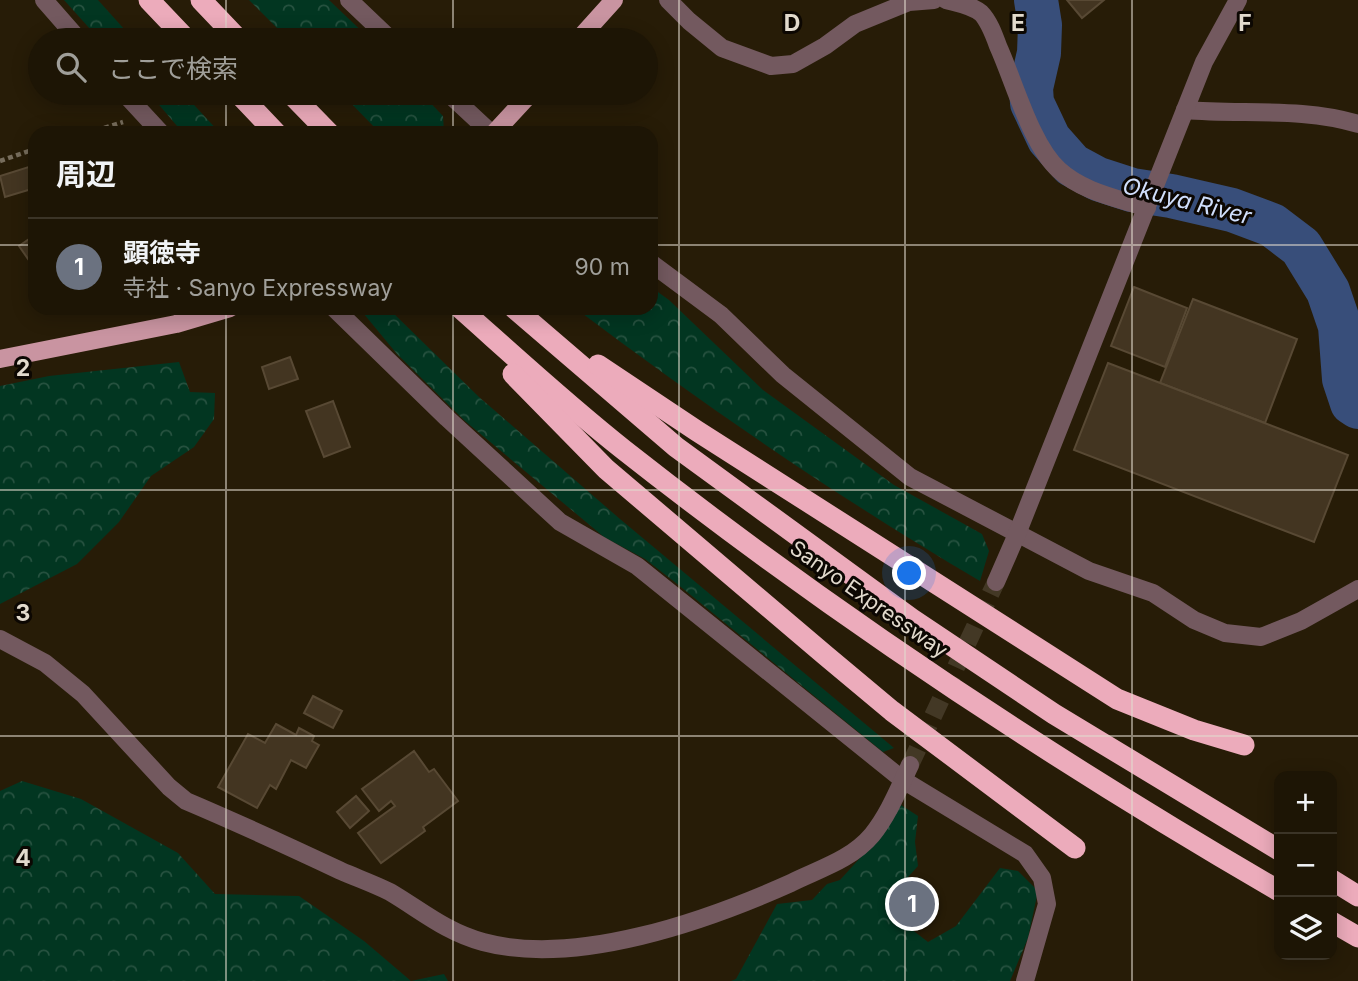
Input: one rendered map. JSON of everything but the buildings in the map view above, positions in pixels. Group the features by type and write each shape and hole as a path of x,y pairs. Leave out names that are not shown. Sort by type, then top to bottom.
{"highway":[{"path":"149,0 176,28"},
{"path":"201,0 228,28"},
{"path":"249,105 269,126"},
{"path":"302,105 322,126"},
{"path":"463,315 490,352 607,469 892,711 1075,848"},
{"name":"Sanyo Expressway","path":"466,315 624,450 823,600 1091,779 1274,888"},
{"name":"Sanyo Expressway","path":"522,315 676,447 912,619 1054,714 1274,847"},
{"path":"523,315 697,431 1117,699 1194,730 1244,745"},
{"path":"1337,883 1358,896"},
{"path":"1337,925 1358,937"}],"main road":[{"path":"589,28 614,0"},
{"path":"500,126 520,105"},
{"path":"0,359 176,324 206,315"}],"street":[{"path":"44,0 68,28"},
{"path":"349,0 378,28"},
{"path":"668,0 722,48 771,66 793,64 825,46 855,24 909,2 934,0"},
{"path":"946,0 967,5 981,13 989,26 1020,102 1042,146 1058,169 1081,186 1148,205"},
{"path":"996,582 1204,62 1238,0"},
{"path":"134,105 154,126"},
{"path":"462,105 485,126"},
{"path":"1185,110 1339,118 1358,124"},
{"path":"658,268 722,315 783,375 910,477 1088,571 1153,593 1194,620 1225,634 1261,637 1301,621 1358,589"},
{"path":"341,315 447,418 560,522 637,566 906,772 1025,854 1042,878 1047,904 1025,981"},
{"path":"0,639 45,663 83,694 169,787 186,801 389,892 426,917 455,932 502,946 556,948 618,940 703,919 761,897 851,854 872,835 888,812 906,772"}],"path":[{"path":"111,126 144,116"},
{"path":"0,161 28,151"}],"green space":[{"path":"64,0 98,0 123,28 89,28"},
{"path":"249,0 329,0 358,28 277,28"},
{"path":"159,105 194,105 214,126 177,126"},
{"path":"353,105 432,105 443,116 444,126 373,126"},
{"path":"658,292 763,390 894,485 982,534 989,551 980,581 773,450 585,315 658,315"},
{"path":"365,315 395,315 479,397 894,748 883,752 645,559 604,537 465,421 397,354"},
{"path":"179,362 190,392 215,393 214,419 194,447 151,476 119,522 77,564 0,604 0,386 49,376"},
{"path":"22,781 81,799 178,853 215,894 299,896 364,941 411,981 0,981 0,791"},
{"path":"901,805 918,816 915,842 918,866 899,887 889,912 928,942 956,926 1000,868 1018,871 1038,891 1028,938 1010,981 731,981 736,979 777,904 812,900 827,884 840,880 880,836"},
{"path":"444,974 448,981 411,981"}],"waterway":[{"name":"Okuya River","path":"1036,0 1040,25 1039,53 1031,88 1032,103 1049,139 1072,165 1098,179 1132,190 1232,210 1272,225 1301,247 1328,291 1340,326 1344,379 1352,403 1358,407"}],"tunnel":[{"path":"910,765 996,582"}],"place":[{"name":"顕徳寺","path":"912,904"}]}
